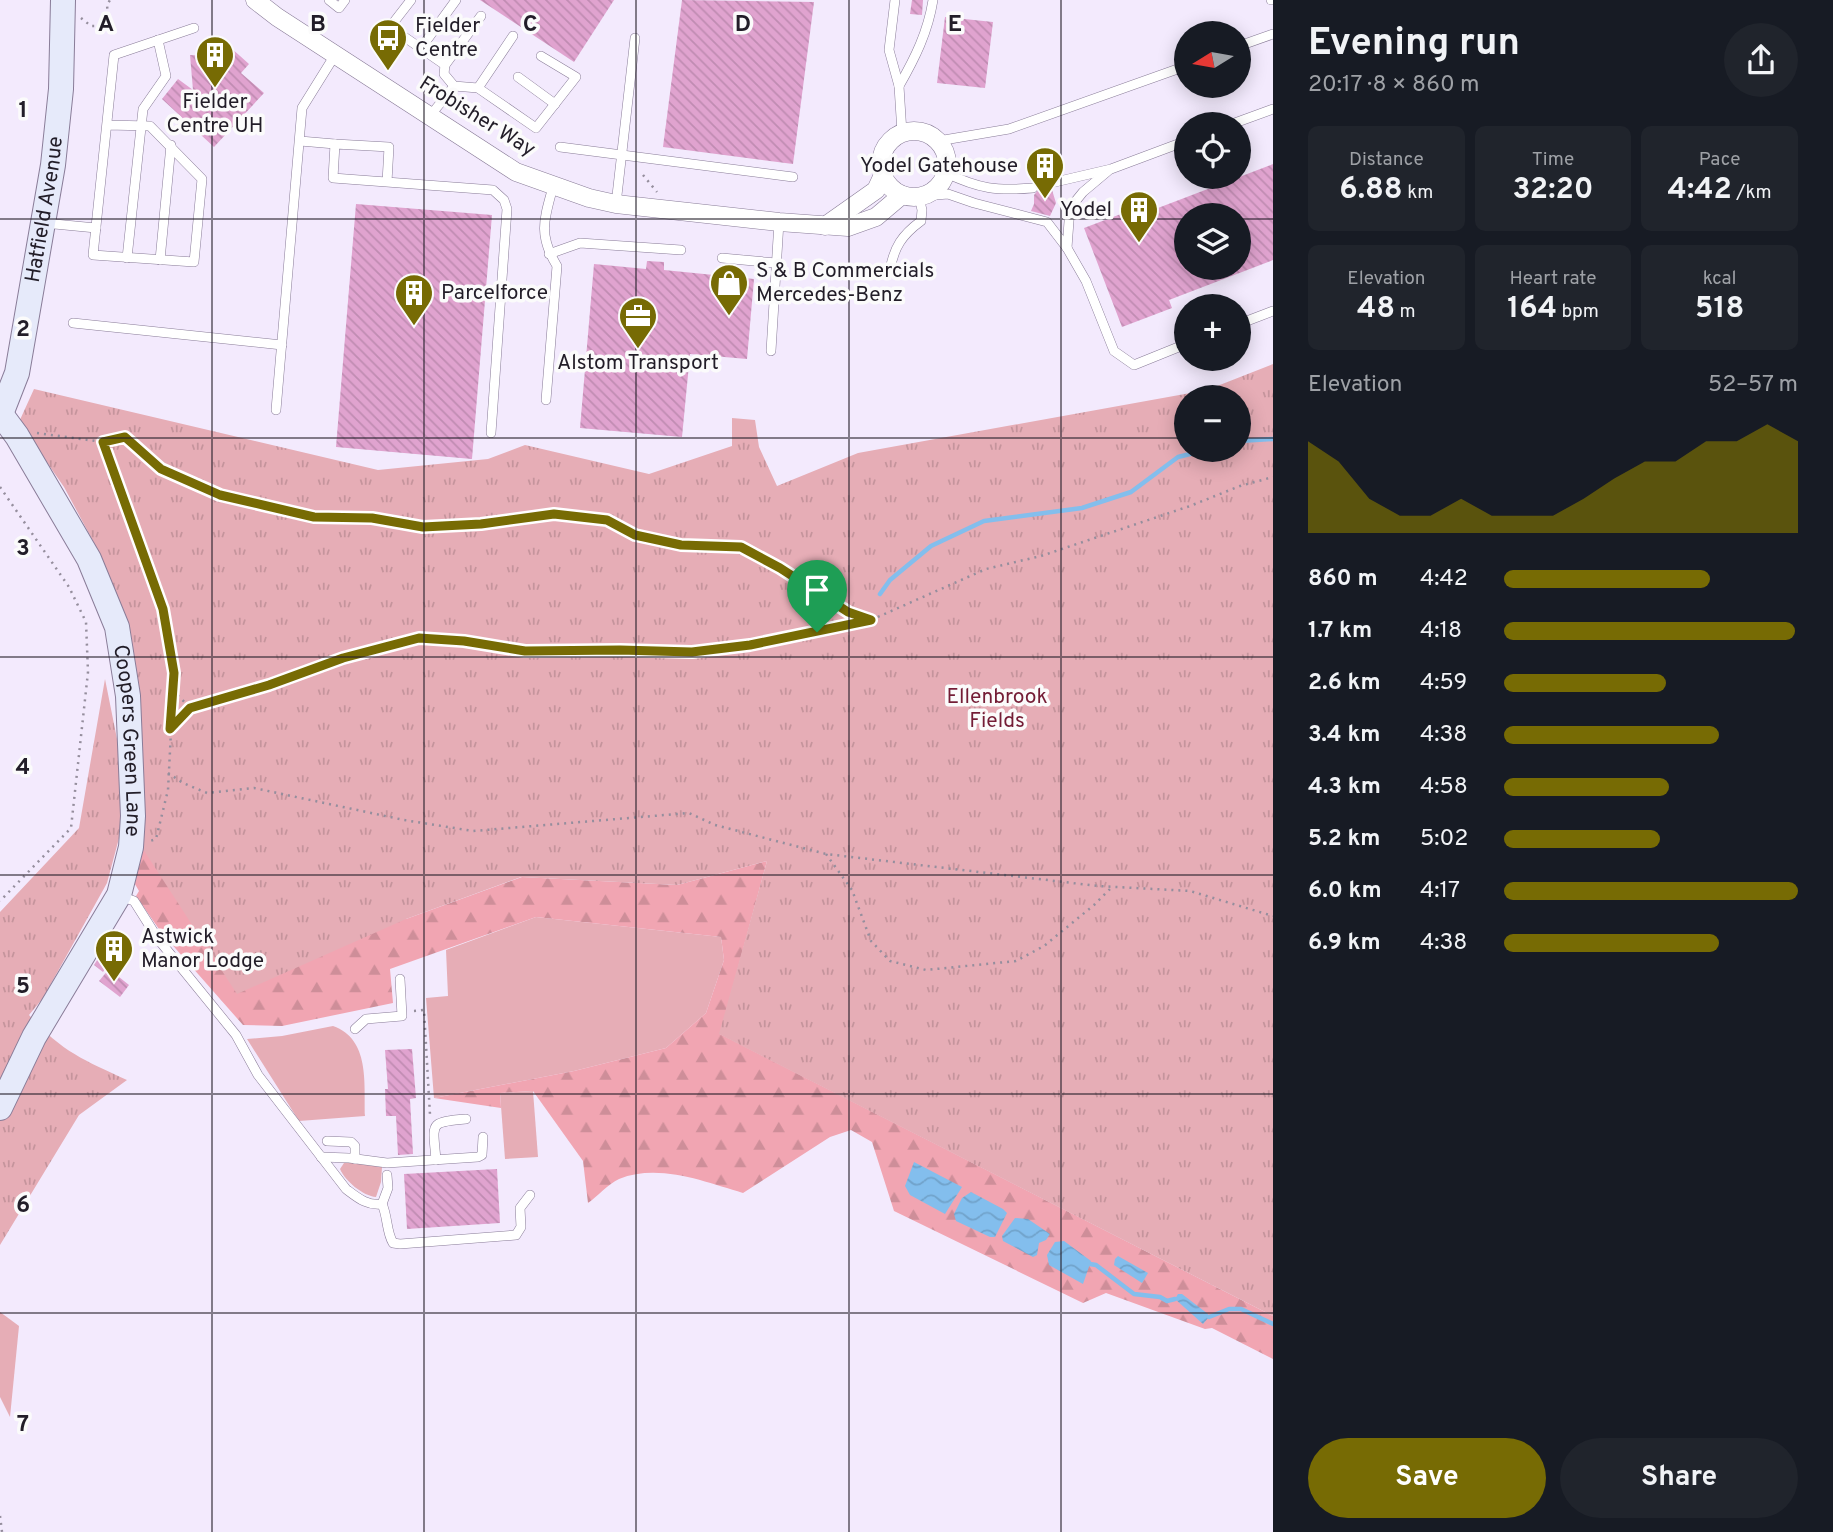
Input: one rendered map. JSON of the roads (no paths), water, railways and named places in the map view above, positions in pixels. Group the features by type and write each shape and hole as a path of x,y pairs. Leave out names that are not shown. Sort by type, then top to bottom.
{"street":[{"name":"Hatfield Avenue","path":"1,413 17,373 52,165 61,89 63,0"},
{"name":"Frobisher Way","path":"257,1 516,172 589,198 616,204 848,227 876,217 915,196"},
{"path":"920,131 938,141 947,162 946,173 940,184 915,196 890,187 883,175 883,152 896,134 902,133 920,131"},
{"path":"825,226 876,190 883,175"},
{"name":"Coopers Green Lane","path":"0,1108 34,1037 118,895 131,847 133,798 128,696 117,627 89,559 1,413"}],"lane":[{"path":"329,0 339,8 345,0"},
{"path":"411,0 390,27 445,65"},
{"path":"421,48 456,0"},
{"path":"895,0 889,50 899,86 902,133"},
{"path":"899,86 917,54 933,0"},
{"path":"481,16 445,65 444,74 454,86 478,88 536,128 576,77 541,56"},
{"path":"107,125 150,126 172,145 202,179 194,262 93,255 114,55 194,28"},
{"path":"1251,42 1273,34"},
{"path":"478,88 513,36"},
{"path":"616,204 635,38"},
{"path":"127,258 139,125 143,109 166,76 158,40"},
{"path":"276,410 302,108 335,55"},
{"path":"938,141 1010,129 1174,70"},
{"path":"518,77 555,104"},
{"path":"430,116 454,86"},
{"path":"1251,117 1273,109"},
{"path":"300,141 389,148 387,182"},
{"path":"335,144 333,178 493,190 504,200 507,209 491,433"},
{"path":"160,260 172,145"},
{"path":"1051,183 1111,169 1174,145"},
{"path":"560,147 793,177"},
{"path":"1067,248 1070,208 1083,192 1111,169"},
{"path":"946,173 966,183 996,191 1033,188"},
{"path":"546,400 556,266 549,254 543,226 553,187"},
{"path":"890,270 893,252 904,234 921,221 922,210 915,196 948,194 974,204 1047,222 1067,248 1086,281 1114,351 1134,365 1174,349"},
{"path":"771,351 779,222"},
{"path":"43,223 96,228"},
{"path":"549,254 580,243 681,250"},
{"path":"722,258 776,263"},
{"path":"1251,319 1273,311"},
{"path":"73,323 282,345"},
{"path":"118,895 134,901 158,939 236,1035 258,1075 346,1189 364,1202 382,1204"},
{"path":"355,1029 366,1019 398,1018 403,1012 400,979"},
{"path":"436,1160 433,1130 436,1123 466,1119"},
{"path":"321,1157 387,1163 482,1156 483,1137"},
{"path":"327,1141 351,1142 355,1146 355,1158"},
{"path":"387,1175 388,1188 382,1204 388,1217 389,1237 393,1243 400,1244 516,1235 521,1227 520,1208 530,1195"}],"water":[{"path":"914,1162 962,1187 945,1214 910,1195 905,1186"},
{"path":"971,1192 1007,1213 995,1237 956,1221 954,1214 962,1198"},
{"path":"1015,1218 1028,1219 1050,1234 1046,1240 1039,1243 1037,1255 1033,1257 1003,1241 1002,1236"},
{"path":"1064,1241 1091,1261 1083,1284 1049,1265 1047,1255 1055,1242"},
{"path":"1118,1256 1148,1273 1142,1283 1114,1265"},
{"path":"1178,1294 1182,1294 1208,1314 1209,1317 1203,1324 1175,1299"}],"waterway":[{"path":"1251,440 1273,439"},
{"path":"880,594 890,580 931,546 984,521 1082,508 1131,492 1174,460"},
{"path":"1090,1264 1096,1265 1134,1294 1160,1297 1167,1301 1175,1299"},
{"path":"1209,1317 1229,1309 1241,1309 1273,1324"}],"place":[{"name":"Fielder Centre","path":"388,72"},
{"name":"Fielder Centre UH","path":"215,89"},
{"name":"Yodel Gatehouse","path":"1045,200"},
{"name":"Yodel","path":"1139,244"},
{"name":"S & B Commercials Mercedes-Benz","path":"729,317"},
{"name":"Parcelforce","path":"414,327"},
{"name":"Alstom Transport","path":"638,350"},
{"name":"Astwick Manor Lodge","path":"114,983"}],"park label":[{"name":"Ellenbrook Fields","path":"997,709"}]}
